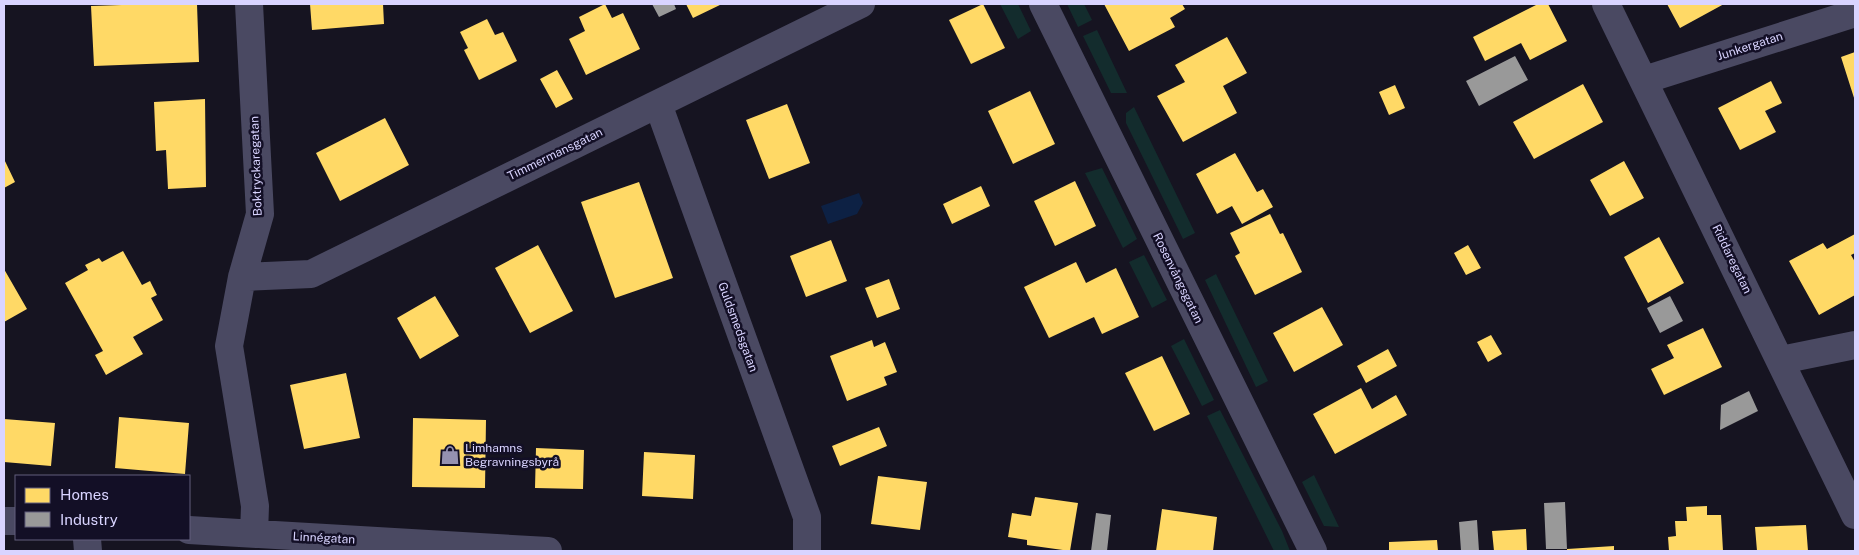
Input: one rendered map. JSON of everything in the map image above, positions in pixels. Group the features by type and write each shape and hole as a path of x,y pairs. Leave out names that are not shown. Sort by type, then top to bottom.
{"street":[{"name":"Boktryckaregatan","path":"250,4 260,214 242,277 229,346 255,506 254,534"},
{"name":"Timmermansgatan","path":"242,277 311,274 860,4"},
{"name":"Rosenvångsgatan","path":"1043,4 1313,551"},
{"name":"Riddaregatan","path":"1606,4 1855,515"},
{"name":"Junkergatan","path":"1644,80 1855,13"},
{"name":"Guldsmedsgatan","path":"658,104 807,517 807,551"},
{"path":"1781,360 1855,345"},
{"name":"Linnégatan","path":"190,530 548,551"}],"green space":[{"path":"1000,4 1018,4 1031,31 1018,39"},
{"path":"1067,4 1084,4 1092,20 1078,27"},
{"path":"1097,30 1127,93 1111,93 1083,36"},
{"path":"1134,107 1195,233 1183,239 1126,123 1126,113"},
{"path":"1102,168 1137,239 1123,248 1085,173"},
{"path":"1144,255 1167,300 1152,308 1129,262"},
{"path":"1216,274 1268,381 1256,387 1205,280"},
{"path":"1184,339 1214,400 1202,406 1171,346"},
{"path":"1220,410 1282,531 1290,551 1274,551 1207,416"},
{"path":"1314,475 1339,527 1324,526 1302,482"}],"water":[{"path":"859,193 863,203 857,214 828,224 821,206"}],"building: Homes":[{"path":"197,4 199,62 94,66 91,6"},
{"path":"310,4 383,4 384,24 312,30"},
{"path":"605,4 612,18 623,13 640,49 586,75 569,39 585,31 579,17"},
{"path":"686,4 722,4 693,18"},
{"path":"983,4 1005,48 971,64 949,20"},
{"path":"1104,4 1182,4 1185,9 1170,18 1175,27 1129,51"},
{"path":"1538,4 1548,4 1567,41 1530,60 1521,43 1485,61 1473,37"},
{"path":"1667,4 1724,4 1680,28"},
{"path":"487,19 495,35 503,32 517,61 479,80 464,50 468,48 460,32"},
{"path":"1227,37 1247,73 1223,86 1237,113 1183,142 1157,96 1185,82 1175,65"},
{"path":"1855,52 1855,101 1841,57"},
{"path":"557,70 573,99 556,108 540,79"},
{"path":"1771,81 1782,103 1765,111 1776,132 1740,150 1718,108"},
{"path":"1583,84 1603,122 1534,159 1513,122"},
{"path":"1395,85 1405,108 1389,115 1379,92"},
{"path":"1030,91 1055,144 1013,164 988,111"},
{"path":"205,99 206,187 168,189 166,150 156,151 154,102"},
{"path":"787,104 810,163 769,179 746,120"},
{"path":"385,118 409,165 340,201 316,153"},
{"path":"1235,153 1257,192 1263,189 1273,207 1242,224 1232,206 1217,214 1196,174"},
{"path":"4,159 15,182 4,188"},
{"path":"1624,161 1644,198 1610,216 1590,180"},
{"path":"1075,181 1096,226 1055,246 1034,201"},
{"path":"639,182 673,278 615,298 581,202"},
{"path":"981,186 990,206 952,224 943,204"},
{"path":"1270,214 1280,234 1283,233 1302,272 1255,295 1235,256 1240,253 1230,233"},
{"path":"1855,234 1855,253 1851,255 1855,262 1855,295 1819,315 1789,261 1823,243 1827,249"},
{"path":"1659,237 1684,283 1648,303 1624,257"},
{"path":"831,240 847,281 806,297 790,256"},
{"path":"538,245 573,311 530,333 495,268"},
{"path":"1468,245 1481,268 1466,275 1454,253"},
{"path":"123,251 142,285 150,281 157,295 151,298 163,320 133,337 143,354 106,375 95,355 103,351 65,283 88,270 85,265 99,258 102,262"},
{"path":"1076,262 1086,283 1116,268 1139,317 1102,334 1094,317 1049,338 1024,287"},
{"path":"4,269 27,309 4,322"},
{"path":"889,279 900,309 877,318 865,288"},
{"path":"435,296 459,336 420,359 397,318"},
{"path":"1322,307 1343,345 1294,372 1273,333"},
{"path":"1703,328 1722,367 1664,395 1651,369 1674,358 1667,345"},
{"path":"1491,335 1502,354 1488,362 1477,342"},
{"path":"872,340 874,347 885,342 897,372 884,377 887,385 847,401 830,356"},
{"path":"1388,349 1397,366 1366,383 1357,366"},
{"path":"1162,356 1190,414 1154,431 1125,373"},
{"path":"346,373 360,438 304,449 290,385"},
{"path":"1361,388 1372,409 1396,395 1407,415 1335,454 1313,414"},
{"path":"119,417 189,423 185,474 115,468"},
{"path":"413,418 486,420 485,488 412,487"},
{"path":"4,419 55,423 51,466 4,462"},
{"path":"879,427 887,446 840,466 832,446"},
{"path":"536,448 584,450 583,489 535,488"},
{"path":"644,452 695,455 693,499 642,496"},
{"path":"878,476 927,482 920,530 871,524"},
{"path":"1035,497 1078,503 1070,551 1027,545 1027,540 1008,537 1012,513 1031,516"},
{"path":"1707,506 1707,515 1721,515 1723,551 1669,551 1668,537 1676,536 1675,521 1687,521 1686,507"},
{"path":"1162,509 1217,517 1213,551 1156,551"},
{"path":"1806,525 1808,551 1757,551 1755,527"},
{"path":"1526,529 1527,551 1494,551 1492,531"},
{"path":"1437,540 1438,551 1389,551 1389,542"},
{"path":"1614,546 1614,551 1567,551 1567,549"}],"building: Industry":[{"path":"652,4 674,4 676,9 659,17"},
{"path":"1515,56 1528,80 1479,106 1466,81"},
{"path":"1670,296 1683,321 1660,333 1647,308"},
{"path":"1749,391 1758,411 1720,430 1721,405"},
{"path":"1565,502 1567,549 1546,549 1544,503"},
{"path":"1096,513 1111,515 1107,551 1091,551"},
{"path":"1477,520 1479,551 1461,551 1459,522"}],"place":[{"name":"Limhamns Begravningsbyrå","path":"450,455"}]}
